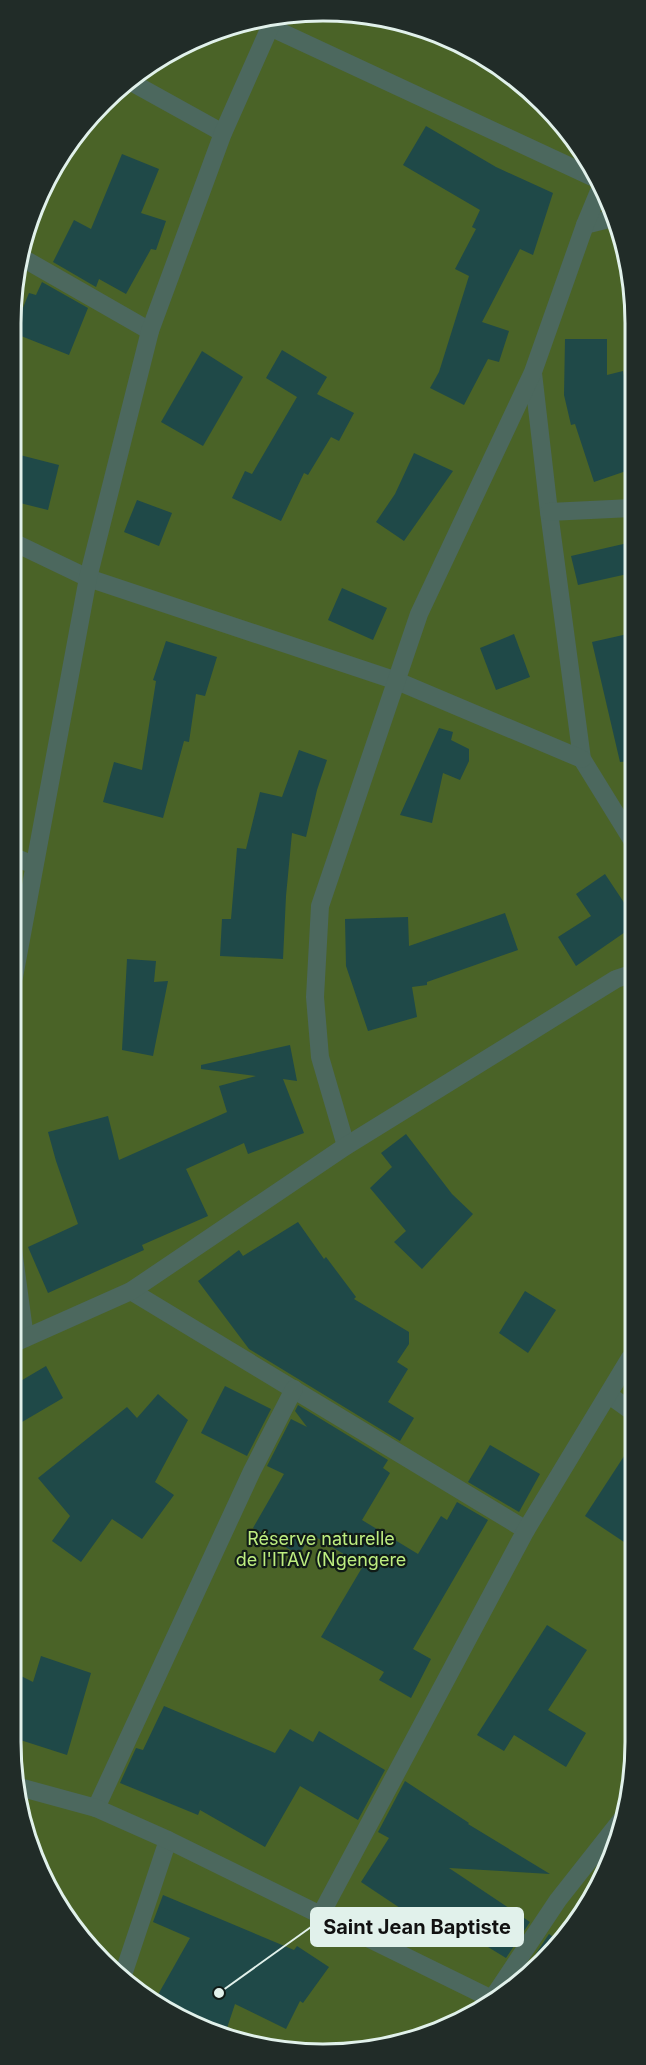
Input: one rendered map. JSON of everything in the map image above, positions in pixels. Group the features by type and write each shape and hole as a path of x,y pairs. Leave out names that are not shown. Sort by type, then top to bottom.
{"street":[{"path":"279,25 586,174"},
{"path":"21,938 88,578 150,331 223,133 271,26"},
{"path":"137,85 223,133"},
{"path":"346,1146 320,1057 315,998 320,906 419,614 533,372 597,195"},
{"path":"585,225 607,220"},
{"path":"28,261 150,331"},
{"path":"533,372 582,759 625,829"},
{"path":"549,512 625,508"},
{"path":"21,546 88,578 397,681 582,759"},
{"path":"21,860 34,865"},
{"path":"21,1340 131,1291 346,1146 616,979 625,976"},
{"path":"131,1291 526,1530"},
{"path":"320,1916 526,1530 625,1367"},
{"path":"96,1808 252,1471 294,1389"},
{"path":"609,1395 625,1406"},
{"path":"25,1789 96,1808 168,1840 485,1997"},
{"path":"500,1987 558,1900 611,1833"},
{"path":"125,1970 168,1840"}],"green space":[{"name":"Réserve naturelle de l'ITAV (Ngengere","path":"343,22 401,31 439,44 474,61 507,83 537,109 563,139 594,189 615,245 622,284 625,323 625,1742 622,1781 615,1820 594,1876 574,1910 537,1956 507,1982 457,2013 401,2034 343,2043 303,2043 245,2034 189,2013 139,1982 109,1956 83,1926 52,1876 31,1820 22,1762 21,323 24,284 31,245 52,189 83,139 109,109 139,83 172,61 226,37 284,24"}],"building":[{"path":"426,126 496,167 553,193 533,255 520,249 482,322 509,331 499,362 488,359 464,405 430,388 439,372 469,276 455,269 476,229 472,227 480,210 403,165"},
{"path":"122,154 159,169 141,213 166,221 156,250 151,249 126,294 99,279 96,287 53,262 74,220 91,229"},
{"path":"42,282 88,308 69,355 21,336 22,311 29,293 36,295"},
{"path":"565,339 607,339 607,375 623,371 625,380 625,471 594,482 575,424 571,425 564,395"},
{"path":"282,350 327,377 317,394 354,413 339,441 331,437 308,475 304,473 281,521 232,498 245,471 252,474 297,397 266,378"},
{"path":"202,351 243,377 203,446 161,422"},
{"path":"414,453 453,471 404,541 376,522 395,494"},
{"path":"21,455 59,465 48,510 21,503"},
{"path":"137,500 172,513 159,546 124,532"},
{"path":"625,544 625,575 578,585 571,556"},
{"path":"342,588 387,608 373,640 328,620"},
{"path":"514,634 530,677 496,690 480,648"},
{"path":"625,635 625,762 620,762 592,642"},
{"path":"166,641 217,657 205,696 196,694 189,742 184,741 163,818 103,802 114,762 142,770 156,681 153,680"},
{"path":"439,728 453,732 451,740 469,749 469,761 460,780 443,773 432,823 400,815"},
{"path":"299,750 327,760 306,837 292,833 283,959 220,956 222,919 231,919 237,848 246,849 260,792 282,797"},
{"path":"605,874 625,904 625,932 576,966 558,937 591,916 576,894"},
{"path":"505,913 518,950 427,982 427,985 412,987 417,1017 368,1031 346,966 345,919 408,917 409,946"},
{"path":"127,959 156,961 154,982 168,981 153,1056 122,1050"},
{"path":"290,1045 297,1081 283,1079 304,1133 248,1154 244,1143 186,1169 208,1216 142,1245 144,1250 48,1293 28,1247 78,1224 48,1132 108,1116 119,1160 227,1112 219,1086 256,1076 201,1069 201,1065"},
{"path":"406,1134 452,1194 473,1214 422,1269 394,1242 406,1231 370,1188 392,1167 381,1153"},
{"path":"298,1222 324,1259 326,1257 356,1297 354,1299 409,1332 409,1344 397,1362 408,1369 388,1402 414,1418 400,1441 249,1349 198,1281 239,1250 243,1256"},
{"path":"525,1291 556,1310 528,1353 499,1333"},
{"path":"46,1366 63,1398 22,1422 21,1381"},
{"path":"225,1386 271,1409 247,1456 201,1433"},
{"path":"158,1394 188,1420 155,1482 174,1495 142,1539 112,1519 81,1562 52,1541 70,1516 38,1478 127,1407 137,1418"},
{"path":"298,1405 388,1460 383,1468 390,1473 362,1520 418,1554 441,1516 447,1520 457,1502 488,1520 413,1649 431,1659 411,1698 379,1680 384,1672 321,1637 363,1566 311,1534 299,1555 253,1528 284,1474 267,1466 291,1419 307,1427 295,1411"},
{"path":"490,1445 540,1474 519,1512 468,1482"},
{"path":"625,1455 625,1543 585,1516"},
{"path":"547,1625 587,1650 548,1710 586,1733 566,1767 514,1735 504,1751 477,1735"},
{"path":"41,1656 91,1673 67,1755 21,1740 21,1676 33,1682"},
{"path":"164,1706 275,1753 290,1729 313,1742 319,1731 385,1770 358,1820 300,1786 265,1847 200,1810 198,1815 120,1783 136,1748 143,1750"},
{"path":"405,1781 468,1824 550,1874 449,1868 530,1922 506,1958 434,1914 427,1926 361,1882 389,1838 378,1832"},
{"path":"163,1895 294,1950 297,1946 329,1967 303,2003 300,2001 286,2029 235,2004 227,2028 189,2013 158,1995 190,1938 153,1922"},
{"path":"549,1934 553,1937 537,1956 531,1961"}],"place":[{"name":"Saint Jean Baptiste","path":"219,1993"}]}
